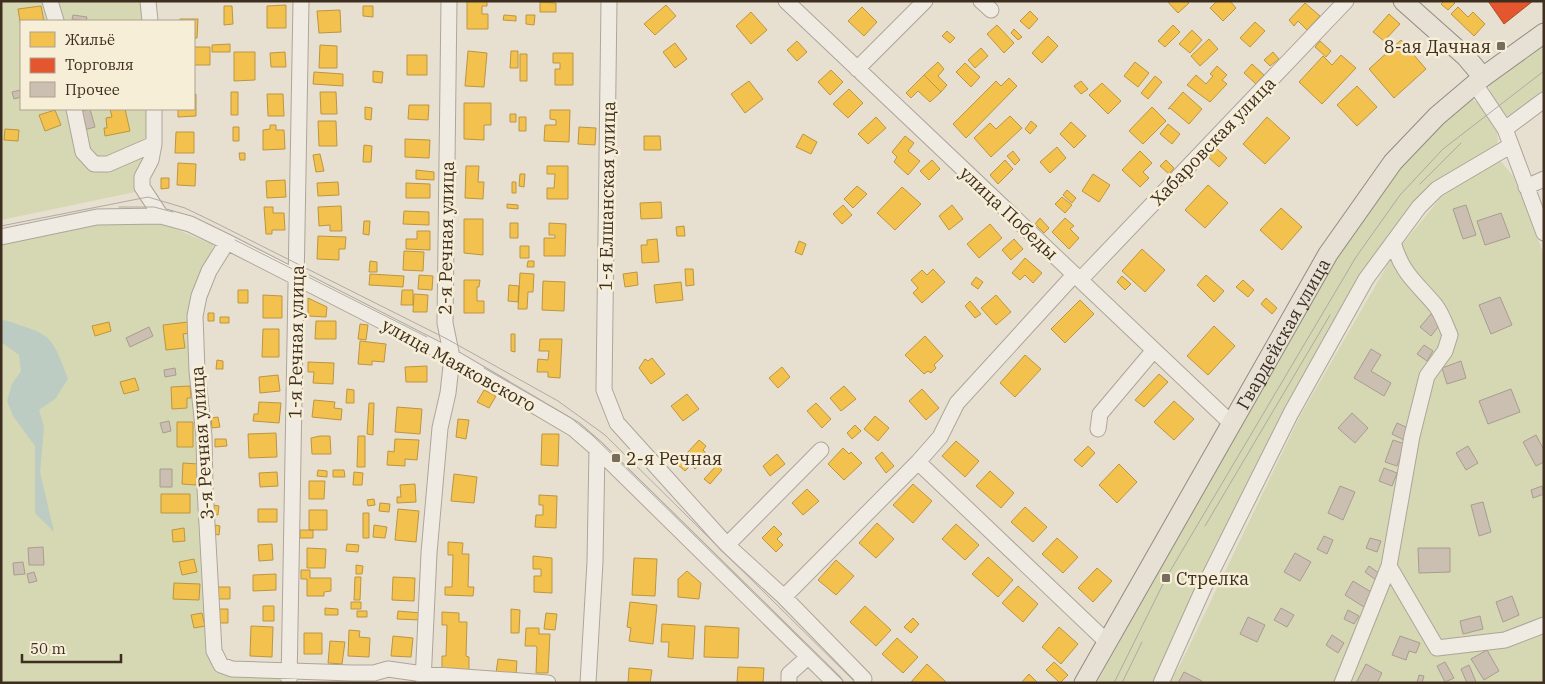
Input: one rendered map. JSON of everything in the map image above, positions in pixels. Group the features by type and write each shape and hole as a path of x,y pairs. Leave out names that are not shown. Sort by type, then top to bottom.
{"main road":[{"path":"1404,1 1466,56 1479,80"},
{"name":"Гвардейская улица","path":"1084,683 1328,254 1388,169 1437,116 1479,80 1544,33"}],"street":[{"path":"50,1 56,20"},
{"path":"148,1 150,20"},
{"name":"1-я Речная улица","path":"289,677 301,1"},
{"name":"2-я Речная улица","path":"423,678 429,553 440,428 448,393 452,357 444,323 449,1"},
{"name":"1-я Елшанская улица","path":"609,1 604,390 617,423 727,546"},
{"name":"улица Победы","path":"786,1 1232,424"},
{"path":"857,69 925,1"},
{"name":"Хабаровская улица","path":"784,597 918,462 940,437 957,404 1346,1"},
{"path":"1479,80 1505,129 1544,233"},
{"path":"1505,129 1544,100"},
{"path":"74,110 83,152 94,164 108,164 154,144"},
{"path":"154,110 154,144 151,160 142,177 142,187 161,216"},
{"path":"1161,683 1204,587 1291,413 1361,287 1420,207 1437,189 1510,146"},
{"path":"1526,187 1544,179"},
{"name":"улица Маяковского","path":"1,237 97,217 161,216 190,224 452,357 574,429 597,449 835,683"},
{"name":"3-я Речная улица","path":"227,242 209,271 199,296 195,316 197,371 204,436 214,651 221,665 232,669 289,677"},
{"path":"1342,683 1389,566 1412,436 1427,376 1445,351 1450,335 1438,308 1413,282 1398,261 1393,242"},
{"path":"1098,430 1100,414 1154,350"},
{"path":"588,683 595,562 597,449"},
{"path":"821,450 727,546 784,597 864,679 861,683"},
{"path":"918,462 1107,642"},
{"path":"1389,566 1437,648 1505,640 1544,625"},
{"path":"789,683 789,674 808,657"},
{"path":"289,677 374,673 388,669 423,678 548,683"}],"green space":[{"path":"1,1 145,1 146,20 20,20 20,110 151,110 140,191 1,220"},
{"path":"1544,42 1544,95 1508,117 1491,96 1491,81"},
{"path":"1470,99 1488,111 1497,132 1497,146 1445,180 1372,271 1159,683 1097,683 1237,427 1335,256 1399,166 1439,121"},
{"path":"1499,159 1513,176 1544,255 1544,683 1169,683 1181,663 1299,418 1392,257 1442,196"},
{"path":"97,222 159,222 214,245 194,292 219,665 279,676 282,683 1,683 1,244"}],"shaded area":[{"path":"4,320 31,329 47,338 57,352 68,379 55,399 39,410 44,427 40,472 54,532 35,513 35,446 13,416 7,401 12,384 21,371 19,355 1,342 1,321"}],"building: Жильё":[{"path":"467,1 487,1 487,6 482,6 482,14 488,14 488,29 467,29"},
{"path":"1167,1 1187,1 1189,3 1178,13"},
{"path":"1217,1 1230,1 1236,8 1223,21 1210,8"},
{"path":"1444,1 1453,1 1455,3 1448,10 1441,4"},
{"path":"540,2 556,3 556,12 540,12"},
{"path":"1305,3 1320,16 1307,30 1298,21 1294,26 1289,20"},
{"path":"286,5 286,28 267,28 267,6"},
{"path":"666,5 676,16 655,35 644,24"},
{"path":"41,6 44,20 20,21 18,9"},
{"path":"224,6 232,6 233,24 224,25"},
{"path":"363,6 373,6 373,17 363,16"},
{"path":"862,7 877,22 864,36 848,21"},
{"path":"1458,7 1468,17 1473,12 1485,24 1474,36 1451,14"},
{"path":"340,10 341,32 319,33 317,11"},
{"path":"1030,11 1038,19 1029,29 1020,21"},
{"path":"751,12 767,30 751,44 736,26"},
{"path":"1389,14 1400,24 1384,41 1373,32"},
{"path":"504,15 516,16 516,21 503,20"},
{"path":"526,15 535,15 534,25 526,24"},
{"path":"198,19 197,38 195,38 195,20 180,20"},
{"path":"1255,22 1265,31 1250,47 1240,38"},
{"path":"997,25 1014,43 1004,53 987,34"},
{"path":"1173,25 1180,32 1165,47 1158,41"},
{"path":"1014,29 1022,37 1018,40 1011,33"},
{"path":"1192,30 1202,40 1190,53 1179,44"},
{"path":"947,31 955,38 950,43 942,36"},
{"path":"1048,36 1058,46 1042,63 1032,53"},
{"path":"1209,39 1218,49 1200,66 1191,56"},
{"path":"1401,40 1426,69 1394,98 1369,69"},
{"path":"797,41 807,52 797,61 787,50"},
{"path":"1320,41 1331,51 1326,57 1315,47"},
{"path":"675,43 687,59 675,68 663,52"},
{"path":"230,44 230,52 212,52 212,45"},
{"path":"320,45 337,46 337,68 319,68"},
{"path":"195,47 210,47 210,65 195,65"},
{"path":"981,48 988,56 975,68 968,60"},
{"path":"468,51 487,53 484,87 465,86"},
{"path":"511,51 518,51 518,68 510,68"},
{"path":"234,52 255,52 255,80 234,81"},
{"path":"285,52 286,67 271,67 270,53"},
{"path":"1273,52 1279,59 1270,66 1264,60"},
{"path":"553,53 573,53 573,85 555,85 555,69 560,69 560,63 553,63"},
{"path":"520,54 527,54 527,81 520,81"},
{"path":"407,55 427,55 427,75 407,75"},
{"path":"1341,55 1356,68 1322,104 1299,82 1323,56 1332,65"},
{"path":"938,62 944,69 938,76 947,85 941,92 924,75"},
{"path":"1135,62 1149,73 1138,87 1124,76"},
{"path":"965,63 980,77 971,87 956,72"},
{"path":"1252,64 1264,75 1256,84 1244,73"},
{"path":"1217,66 1227,75 1222,80 1227,84 1210,102 1187,85 1196,75 1206,84 1213,76 1210,74"},
{"path":"831,70 843,82 830,95 818,82"},
{"path":"373,71 383,72 382,83 373,82"},
{"path":"314,72 343,74 343,86 313,84"},
{"path":"924,75 941,92 930,102 918,91 911,98 906,93"},
{"path":"1155,76 1162,82 1148,99 1141,93"},
{"path":"1009,78 1017,86 966,138 953,124 996,81 1001,86"},
{"path":"749,81 763,99 745,113 731,94"},
{"path":"1081,81 1088,89 1081,94 1074,86"},
{"path":"1102,83 1121,101 1108,114 1089,95"},
{"path":"1357,86 1377,107 1357,126 1337,105"},
{"path":"849,89 863,103 848,118 833,104"},
{"path":"231,92 238,92 238,115 231,115"},
{"path":"320,92 336,92 337,114 321,114"},
{"path":"1183,92 1202,109 1189,124 1170,108 1168,109"},
{"path":"195,94 196,116 178,117 178,110 195,110"},
{"path":"267,94 283,94 284,116 268,116"},
{"path":"464,103 491,103 491,125 484,125 484,140 464,139"},
{"path":"409,105 429,105 428,120 408,119"},
{"path":"365,107 372,108 371,120 365,119"},
{"path":"1152,107 1166,121 1143,144 1129,131"},
{"path":"55,110 61,125 45,131 39,115"},
{"path":"110,110 125,110 130,131 105,136 104,128 107,128 106,118 112,117"},
{"path":"550,110 570,110 569,142 544,141 545,125 556,125 556,120 550,119"},
{"path":"510,114 516,114 516,122 510,122"},
{"path":"1010,116 1022,128 991,157 974,138 990,123 996,129"},
{"path":"519,117 526,117 526,131 519,131"},
{"path":"876,117 886,128 868,144 858,134"},
{"path":"1267,117 1290,138 1265,164 1243,144"},
{"path":"318,121 336,121 337,146 319,146"},
{"path":"1031,121 1037,126 1030,134 1025,129"},
{"path":"1071,122 1086,136 1074,148 1060,134"},
{"path":"1168,124 1180,134 1172,144 1160,134"},
{"path":"270,125 276,125 276,130 284,130 285,149 263,150 263,130 270,129"},
{"path":"233,127 239,127 239,141 233,141"},
{"path":"579,127 596,128 595,145 578,144"},
{"path":"5,129 19,130 18,141 4,140"},
{"path":"176,132 194,132 194,153 175,153"},
{"path":"803,134 817,142 811,154 796,147"},
{"path":"644,136 660,136 661,150 644,150"},
{"path":"905,136 914,143 908,151 920,161 908,175 894,162 897,157 892,152"},
{"path":"405,139 430,140 429,158 405,157"},
{"path":"364,145 372,146 371,162 363,162"},
{"path":"1057,147 1066,158 1050,173 1040,162"},
{"path":"1215,147 1227,158 1219,167 1207,156"},
{"path":"1013,151 1020,160 1015,165 1007,156"},
{"path":"1140,151 1152,163 1143,172 1149,178 1140,187 1122,170"},
{"path":"239,153 245,153 245,160 240,160"},
{"path":"320,154 324,171 316,172 313,155"},
{"path":"932,160 940,169 929,180 920,171"},
{"path":"1005,160 1013,169 998,184 990,175"},
{"path":"1166,160 1174,168 1169,174 1160,166"},
{"path":"178,163 196,164 195,186 177,185"},
{"path":"466,166 479,166 478,182 484,182 483,199 465,198"},
{"path":"547,166 568,166 568,199 547,199 547,188 554,188 555,174 547,174"},
{"path":"416,170 434,172 434,180 416,179"},
{"path":"520,174 525,174 524,187 519,186"},
{"path":"1093,174 1110,185 1099,202 1082,191"},
{"path":"161,178 169,178 169,188 161,189"},
{"path":"285,180 286,197 267,198 266,181"},
{"path":"338,182 339,195 318,196 317,183"},
{"path":"512,182 516,182 516,193 512,193"},
{"path":"406,183 430,184 430,198 406,198"},
{"path":"1208,185 1228,203 1205,228 1185,210"},
{"path":"857,186 867,194 853,208 844,199"},
{"path":"902,187 921,204 895,230 877,213"},
{"path":"1067,190 1076,198 1072,203 1063,195"},
{"path":"1062,197 1072,205 1065,213 1055,204"},
{"path":"661,202 662,218 641,219 640,203"},
{"path":"507,204 518,205 518,209 507,208"},
{"path":"843,205 852,215 842,224 833,214"},
{"path":"952,205 963,219 949,230 939,216"},
{"path":"341,206 342,231 330,231 330,225 319,226 318,207"},
{"path":"264,207 273,207 273,213 284,213 285,230 272,230 272,234 266,234"},
{"path":"1281,208 1302,227 1282,250 1260,230"},
{"path":"404,211 429,212 429,225 403,224"},
{"path":"1040,218 1049,228 1044,233 1035,224"},
{"path":"1065,218 1074,226 1070,229 1079,238 1069,249 1052,232"},
{"path":"464,219 483,219 483,255 464,253"},
{"path":"364,221 370,221 369,235 363,234"},
{"path":"510,223 518,223 518,238 510,238"},
{"path":"549,223 566,224 565,256 544,256 544,238 555,238 555,235 549,235"},
{"path":"990,224 1002,238 979,258 967,244"},
{"path":"684,226 685,236 677,236 676,227"},
{"path":"417,231 430,231 430,250 406,249 406,239 417,239"},
{"path":"318,236 346,237 345,249 339,249 339,260 317,259"},
{"path":"657,239 659,262 642,263 641,245 647,245 647,240"},
{"path":"1014,239 1023,249 1011,260 1002,250"},
{"path":"799,241 806,244 802,255 795,252"},
{"path":"520,246 529,246 529,258 520,258"},
{"path":"1142,249 1165,270 1145,292 1122,271"},
{"path":"404,251 424,252 423,271 403,270"},
{"path":"1025,258 1042,273 1033,283 1025,275 1020,280 1012,273"},
{"path":"370,261 377,262 377,272 369,272"},
{"path":"528,261 534,261 534,267 527,267"},
{"path":"685,269 693,269 694,285 686,286"},
{"path":"933,269 945,282 922,303 913,293 918,288 911,280 922,270 927,275"},
{"path":"637,272 638,285 625,287 623,274"},
{"path":"520,273 534,274 533,292 528,292 527,309 518,309"},
{"path":"370,274 404,276 403,287 369,285"},
{"path":"419,275 433,276 432,290 418,289"},
{"path":"1206,275 1224,291 1214,302 1197,285"},
{"path":"1122,276 1131,284 1125,290 1117,282"},
{"path":"976,277 983,282 978,289 971,284"},
{"path":"464,280 480,280 479,287 477,287 477,301 484,301 484,313 464,313"},
{"path":"1243,280 1254,290 1248,297 1236,287"},
{"path":"543,281 565,282 564,311 542,310"},
{"path":"681,282 683,300 656,303 654,285"},
{"path":"509,285 519,286 518,302 508,301"},
{"path":"238,290 248,290 248,303 238,303"},
{"path":"402,290 413,290 413,305 401,305"},
{"path":"414,294 428,295 427,312 413,312"},
{"path":"263,295 282,296 282,318 263,318"},
{"path":"996,295 1011,312 996,325 981,308"},
{"path":"308,298 327,307 326,317 308,316"},
{"path":"1266,298 1277,308 1272,314 1261,304"},
{"path":"1080,300 1094,314 1065,343 1051,329"},
{"path":"970,301 981,314 975,318 965,306"},
{"path":"208,313 214,313 214,321 208,321"},
{"path":"220,317 229,317 229,323 220,323"},
{"path":"316,321 336,321 336,339 315,339"},
{"path":"109,322 111,331 95,336 92,326"},
{"path":"188,322 190,333 183,334 185,348 166,350 163,325"},
{"path":"360,324 368,325 366,340 358,339"},
{"path":"1214,326 1235,346 1208,375 1187,356"},
{"path":"263,329 279,329 279,357 262,357"},
{"path":"511,334 515,334 515,352 511,351"},
{"path":"925,336 943,356 934,365 936,368 931,373 928,371 924,374 905,355"},
{"path":"540,339 562,339 560,378 548,377 548,372 537,372 538,359 548,360 549,351 539,351"},
{"path":"360,341 386,344 384,362 372,361 372,365 358,364"},
{"path":"1025,355 1041,369 1015,397 1000,383"},
{"path":"652,358 665,374 651,384 639,368 645,359 648,361"},
{"path":"217,360 223,361 223,369 216,369"},
{"path":"308,362 334,363 333,384 313,383 314,372 308,372"},
{"path":"427,366 427,382 406,382 405,367"},
{"path":"782,367 790,377 778,388 769,378"},
{"path":"1159,374 1168,382 1144,407 1135,400"},
{"path":"278,375 280,391 260,393 259,377"},
{"path":"135,378 139,390 124,394 120,382"},
{"path":"190,386 191,398 187,398 187,408 172,409 171,387"},
{"path":"844,386 856,399 841,411 830,398"},
{"path":"347,389 354,390 354,403 346,403"},
{"path":"922,389 939,408 926,420 909,401"},
{"path":"484,390 496,396 489,408 477,402"},
{"path":"687,394 699,409 683,421 671,406"},
{"path":"314,400 335,402 334,408 342,409 341,420 312,417"},
{"path":"1174,401 1194,419 1174,440 1154,422"},
{"path":"259,402 281,403 279,423 253,421 254,414 258,414"},
{"path":"369,403 374,403 373,435 367,434"},
{"path":"816,403 831,419 822,428 807,411"},
{"path":"397,407 422,409 420,434 395,432"},
{"path":"875,416 889,428 878,441 864,429"},
{"path":"218,417 220,427 212,428 211,418"},
{"path":"458,419 469,420 466,439 456,437"},
{"path":"177,422 193,422 193,447 177,447"},
{"path":"855,425 861,431 852,439 847,433"},
{"path":"276,433 277,457 249,458 248,434"},
{"path":"542,434 559,434 558,466 541,465"},
{"path":"330,436 331,454 312,454 311,438"},
{"path":"358,436 365,436 365,467 357,467"},
{"path":"215,439 226,439 227,446 215,447"},
{"path":"395,439 419,440 417,460 405,459 405,466 387,465 388,451 394,452"},
{"path":"699,440 706,446 703,450 708,455 695,469 691,465 685,471 677,464"},
{"path":"956,441 979,461 965,477 942,456"},
{"path":"1088,446 1095,453 1082,467 1074,460"},
{"path":"843,448 849,454 851,452 862,463 844,480 828,464"},
{"path":"882,452 894,466 886,473 875,458"},
{"path":"777,454 785,464 770,476 763,466"},
{"path":"183,463 198,464 196,485 182,484"},
{"path":"1119,464 1137,482 1117,503 1099,485"},
{"path":"717,465 722,470 710,484 704,479"},
{"path":"318,470 327,471 327,477 317,476"},
{"path":"333,470 344,470 345,477 333,477"},
{"path":"990,471 1014,493 1001,508 976,486"},
{"path":"277,472 278,486 260,487 259,473"},
{"path":"354,472 363,473 362,485 353,485"},
{"path":"454,474 477,477 474,503 451,501"},
{"path":"309,481 325,481 324,499 309,499"},
{"path":"415,484 416,502 397,503 397,497 401,497 400,485"},
{"path":"913,484 932,501 913,523 893,505"},
{"path":"807,489 819,501 803,515 792,503"},
{"path":"161,494 190,494 190,513 161,513"},
{"path":"539,495 557,496 556,528 535,527 536,515 543,515 543,505 539,505"},
{"path":"374,499 375,505 368,506 367,500"},
{"path":"380,503 390,504 389,512 379,511"},
{"path":"213,505 219,506 218,515 212,514"},
{"path":"1025,507 1047,527 1033,542 1011,522"},
{"path":"258,509 277,509 277,522 258,522"},
{"path":"398,509 419,511 416,542 395,540"},
{"path":"309,510 327,510 327,530 309,530"},
{"path":"363,513 369,513 369,538 363,538"},
{"path":"877,523 894,539 876,558 859,543"},
{"path":"956,524 979,545 965,560 942,539"},
{"path":"215,525 220,526 219,535 214,534"},
{"path":"374,525 387,527 385,538 373,537"},
{"path":"774,526 782,534 777,539 783,545 776,552 762,538"},
{"path":"184,528 185,541 173,542 172,530"},
{"path":"300,530 313,530 313,538 300,538"},
{"path":"1057,538 1078,557 1063,573 1042,554"},
{"path":"448,542 463,543 462,554 469,554 468,587 474,587 473,596 445,595 445,587 452,587 453,555 448,555"},
{"path":"272,544 273,560 259,561 258,545"},
{"path":"347,544 359,545 358,552 346,551"},
{"path":"307,548 326,549 325,568 307,568"},
{"path":"533,556 552,558 552,593 534,592 534,576 541,576 541,569 533,569"},
{"path":"988,557 1013,580 998,597 972,574"},
{"path":"634,558 657,559 655,596 632,595"},
{"path":"194,559 197,572 182,575 179,562"},
{"path":"836,560 854,576 836,595 818,580"},
{"path":"356,565 363,566 362,574 356,574"},
{"path":"1097,568 1112,581 1093,602 1078,588"},
{"path":"301,570 310,570 310,578 331,578 331,591 324,592 324,596 307,596 307,579 301,579"},
{"path":"687,571 701,583 699,599 678,597 678,579"},
{"path":"276,574 276,590 253,591 253,575"},
{"path":"355,577 361,577 360,600 354,600"},
{"path":"393,577 415,578 414,601 392,600"},
{"path":"174,583 200,584 199,600 173,599"},
{"path":"1018,586 1038,604 1023,622 1002,603"},
{"path":"216,587 230,587 230,599 216,599"},
{"path":"351,602 361,602 361,609 351,609"},
{"path":"630,602 657,605 653,644 629,641 631,628 627,627"},
{"path":"263,606 274,606 274,621 263,621"},
{"path":"865,606 891,630 876,646 850,622"},
{"path":"325,608 338,609 338,615 325,615"},
{"path":"218,609 228,609 228,623 218,623"},
{"path":"511,609 520,610 519,633 511,633"},
{"path":"357,611 367,611 367,617 357,617"},
{"path":"398,611 421,613 421,620 397,619"},
{"path":"442,612 459,613 459,622 467,622 466,656 469,657 469,670 442,668 442,656 446,656 447,625 442,625"},
{"path":"202,613 205,626 194,628 191,615"},
{"path":"546,613 557,614 555,630 544,629"},
{"path":"913,618 919,624 911,633 904,627"},
{"path":"662,624 695,626 693,659 668,657 669,642 661,642"},
{"path":"251,626 273,627 272,657 250,656"},
{"path":"705,626 739,628 738,658 704,657"},
{"path":"1059,627 1078,644 1061,664 1042,647"},
{"path":"526,628 539,628 539,634 550,634 548,673 536,673 537,648 536,646 525,646"},
{"path":"349,630 360,631 359,637 370,638 369,657 348,656"},
{"path":"304,633 322,633 322,654 304,654"},
{"path":"393,636 413,638 411,657 391,656"},
{"path":"897,638 918,657 903,673 882,654"},
{"path":"330,641 345,642 342,664 328,663"},
{"path":"498,659 517,661 516,675 496,673"},
{"path":"1054,662 1068,675 1060,683 1046,670"},
{"path":"927,664 947,683 911,682"},
{"path":"738,667 764,668 763,683 737,683"},
{"path":"629,668 652,670 650,683 628,683"},
{"path":"1029,674 1038,683 1021,683"}],"building: Торговля":[{"path":"1488,1 1533,1 1504,24"}],"building: Прочее":[{"path":"73,15 87,17 86,20 72,19"},
{"path":"20,90 20,97 14,99 12,92"},
{"path":"90,110 95,127 84,130 79,112"},
{"path":"1466,205 1476,235 1463,239 1453,209"},
{"path":"1501,213 1510,237 1485,245 1477,221"},
{"path":"1500,297 1512,325 1491,334 1479,305"},
{"path":"1431,314 1441,323 1431,336 1420,327"},
{"path":"149,327 153,336 130,347 126,338"},
{"path":"1424,345 1433,351 1427,361 1417,354"},
{"path":"1371,349 1381,355 1371,371 1391,383 1384,396 1354,378"},
{"path":"1461,361 1466,378 1447,384 1442,368"},
{"path":"175,368 176,375 165,377 164,370"},
{"path":"1511,389 1520,412 1488,424 1479,401"},
{"path":"1352,413 1368,428 1355,443 1338,428"},
{"path":"169,421 171,431 163,433 160,423"},
{"path":"1397,423 1410,429 1404,440 1392,434"},
{"path":"1536,435 1544,450 1544,462 1536,466 1523,442"},
{"path":"1393,440 1405,444 1397,466 1385,462"},
{"path":"1468,446 1478,463 1466,470 1456,453"},
{"path":"1384,468 1397,473 1392,486 1379,481"},
{"path":"160,469 172,469 172,487 160,487"},
{"path":"1340,486 1355,492 1343,520 1328,513"},
{"path":"1542,486 1544,494 1533,498 1531,490"},
{"path":"1483,502 1491,532 1479,536 1471,505"},
{"path":"1324,536 1333,540 1327,554 1317,549"},
{"path":"1370,538 1381,541 1377,552 1366,548"},
{"path":"43,547 44,565 29,565 28,548"},
{"path":"1418,548 1450,548 1450,572 1419,573"},
{"path":"1295,553 1311,562 1300,581 1284,572"},
{"path":"23,562 25,574 14,575 13,563"},
{"path":"1369,566 1380,574 1376,580 1365,572"},
{"path":"34,572 37,581 29,583 27,574"},
{"path":"1353,581 1376,595 1367,609 1345,595"},
{"path":"1512,596 1519,615 1503,622 1496,602"},
{"path":"1281,608 1294,615 1287,627 1274,620"},
{"path":"1348,610 1359,616 1354,624 1344,619"},
{"path":"1480,616 1483,629 1463,634 1460,621"},
{"path":"1248,617 1265,625 1257,642 1240,634"},
{"path":"1332,635 1344,643 1338,653 1326,645"},
{"path":"1400,636 1420,643 1416,653 1409,651 1406,660 1392,655"},
{"path":"1487,650 1499,671 1484,680 1471,659"},
{"path":"1445,662 1454,678 1445,682 1437,666"},
{"path":"1366,664 1382,673 1377,683 1356,683"},
{"path":"1469,665 1476,682 1474,683 1467,683 1461,669"},
{"path":"1184,672 1202,681 1201,683 1178,683"},
{"path":"1419,675 1424,676 1422,683 1417,683"}],"tram line":[{"path":"1114,683 1166,578 1356,257 1400,195 1443,149 1544,71"},
{"path":"1420,184 1461,143"},
{"path":"1,226 148,197 185,208 447,339 558,401 605,435 856,683"},
{"path":"119,207 154,207 173,212"},
{"path":"235,240 427,337"},
{"path":"1205,526 1330,315"},
{"path":"484,368 571,418 593,436 845,683"},
{"path":"1122,683 1142,642"}],"place":[{"name":"8-ая Дачная","path":"1501,46"},
{"name":"2-я Речная","path":"616,458"},
{"name":"Стрелка","path":"1166,578"}]}
